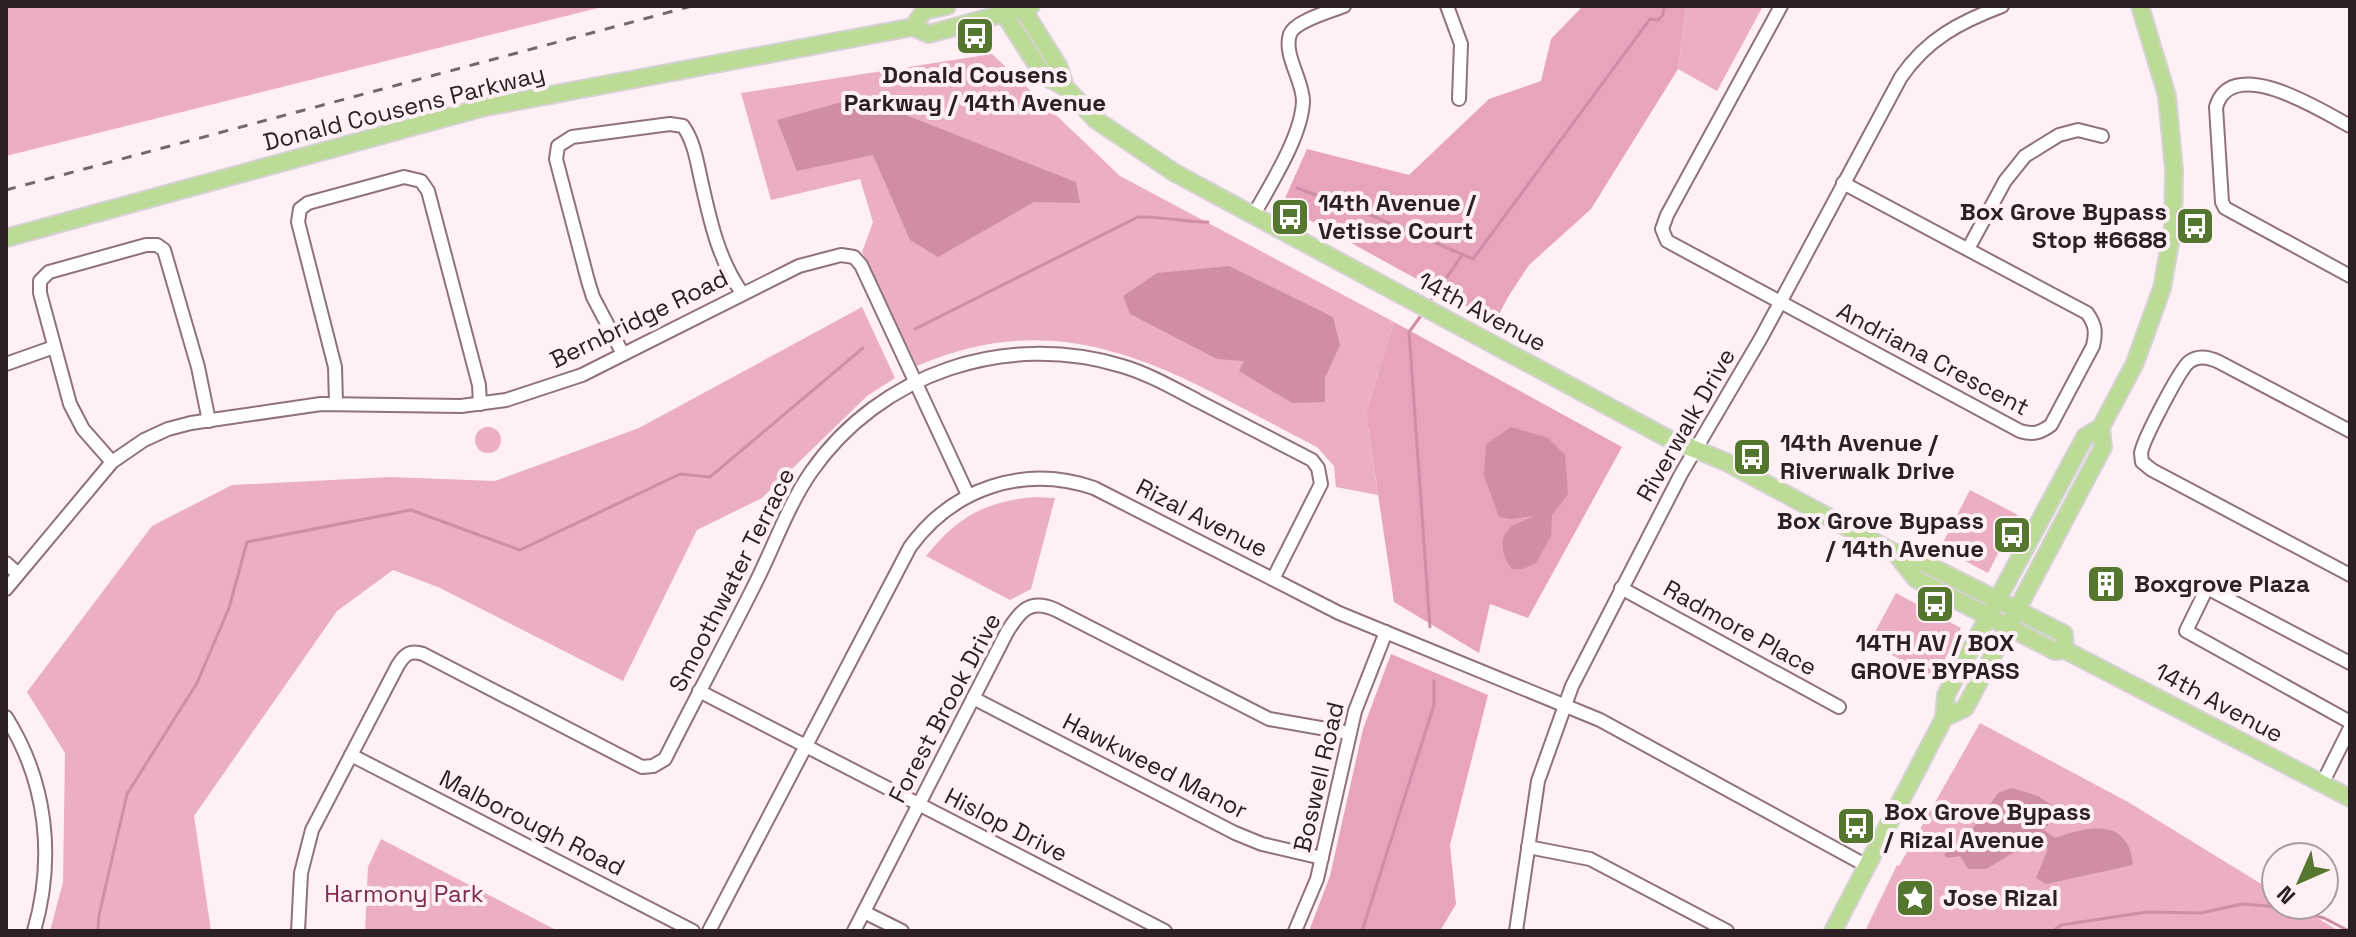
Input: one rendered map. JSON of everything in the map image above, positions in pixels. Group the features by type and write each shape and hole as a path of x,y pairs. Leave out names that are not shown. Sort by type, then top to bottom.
{"main road":[{"name":"Donald Cousens Parkway","path":"913,27 924,11 947,6"},
{"path":"1833,931 1944,718 1946,695 2085,437 2101,427 2135,363 2162,288 2173,227 2174,170 2167,96 2140,6"},
{"name":"Donald Cousens Parkway","path":"6,238 481,108 913,27 929,34 1002,10 1025,7"},
{"name":"14th Avenue","path":"1025,7 1059,67 1065,87"},
{"name":"14th Avenue","path":"1002,10 1044,76 1065,87 1096,120 1175,173 1653,431 1726,462 1895,553 1926,564 2064,634 2065,650"},
{"path":"1944,718 1965,708 2103,447 2101,427"},
{"name":"14th Avenue","path":"1895,553 1916,579 2055,651 2065,650 2350,798"}],"street":[{"path":"1253,216 1286,152 1301,113 1303,97 1289,44 1290,33 1296,25 1344,6"},
{"path":"1447,6 1461,44 1459,99"},
{"path":"1780,303 1671,245 1662,229 1781,6"},
{"name":"Riverwalk Drive","path":"1516,931 1540,773 1588,652 1621,588 1780,303 1893,89 1913,60 1930,43 1952,27 2002,6"},
{"path":"2350,126 2280,91 2251,85 2229,88 2219,98 2216,107 2222,202 2225,208 2350,276"},
{"path":"623,354 593,297 588,281 556,159 558,146 565,140 681,125 690,138 718,247 742,293"},
{"path":"1968,249 2005,181 2025,156 2059,135 2078,130 2102,136"},
{"path":"336,403 335,367 298,222 300,209 308,203 404,177 421,181 428,191 479,385 480,404"},
{"name":"Andriana Crescent","path":"1780,303 2030,434 2041,432 2051,425 2093,346 2094,322 2087,313 1843,183"},
{"path":"112,462 76,419 70,404 40,293 40,281 49,272 146,245 157,245 164,250 198,367 209,421"},
{"name":"Bernbridge Road","path":"6,589 112,462 157,434 191,423 336,403 410,407 480,404 547,388 582,375 742,293 811,262 841,255 854,257 861,265 968,495"},
{"path":"6,364 54,347"},
{"name":"Smoothwater Terrace","path":"298,931 306,844 407,653 414,652 642,767 653,766 665,759 810,474 839,438 863,415 942,369 988,357 1044,352 1092,358 1146,375 1312,460 1318,468 1321,484 1273,579"},
{"path":"2350,431 2209,357 2199,358 2183,368 2141,453 2142,462 2152,470 2350,575"},
{"name":"Rizal Avenue","path":"709,931 910,547 934,519 968,495 999,483 1028,478 1078,483 1134,508 1339,613 1565,705 1643,742 1867,866"},
{"path":"6,563 18,574"},
{"name":"Radmore Place","path":"1621,588 1839,707"},
{"path":"2322,784 2350,725 2186,631 2207,588 2350,663"},
{"name":"Forest Brook Drive","path":"854,931 973,698 1020,612 1031,605 1056,610 1269,719 1349,733"},
{"name":"Boswell Road","path":"1295,931 1322,858 1349,733 1386,632"},
{"name":"Hislop Drive","path":"699,691 1165,931"},
{"name":"Hawkweed Manor","path":"973,698 1235,833 1262,844 1322,858"},
{"path":"6,717 33,773 44,826 44,884 34,931"},
{"name":"Malborough Road","path":"351,755 693,931"},
{"path":"1528,847 1590,859 1727,931"},
{"path":"864,912 902,931"}],"green space":[{"path":"6,6 606,6 6,156"},
{"path":"1686,6 1763,6 1717,91 1678,69"},
{"path":"992,54 1120,176 1394,322 1366,413 1378,495 1336,487 1334,466 1317,447 1172,373 1125,355 1077,344 1027,340 974,347 917,366 862,252 873,222 860,179 771,200 741,93"},
{"path":"862,307 895,378 867,396 762,498 697,530 623,681 438,587 393,570 337,611 194,816 211,931 50,931 63,882 65,753 27,692 152,526 232,485 390,477 495,481 639,428"},
{"path":"488,427 497,431 501,440 497,449 488,453 479,449 475,440 479,431"},
{"path":"1970,490 2018,515 1988,573 1940,548"},
{"path":"1034,497 1055,498 1031,589 1010,600 926,556 949,531 973,514 986,507"},
{"path":"1896,593 1961,628 1935,678 1869,643"},
{"path":"1980,723 2128,802 2260,883 2260,921 2322,921 2339,931 1865,931"},
{"name":"Harmony Park","path":"381,839 558,931 365,931 368,867"}],"shaded area":[{"path":"1583,6 1686,6 1678,69 1591,209 1529,265 1495,322 1282,205 1307,149 1409,175 1489,99 1541,81 1551,39"},
{"path":"860,97 1076,182 1080,203 1034,202 938,257 910,240 873,155 797,171 777,120"},
{"path":"1229,266 1333,317 1340,345 1325,378 1325,402 1292,403 1239,371 1244,361 1217,359 1130,314 1123,296 1157,273"},
{"path":"1394,322 1622,447 1528,618 1490,604 1479,653 1394,602 1366,413"},
{"path":"1511,427 1548,438 1565,455 1568,494 1552,515 1551,536 1536,563 1523,569 1512,569 1504,554 1503,543 1506,532 1512,526 1533,516 1499,517 1484,476 1486,444"},
{"path":"1391,654 1488,695 1450,845 1456,904 1440,931 1309,931 1330,876 1363,729"},
{"path":"2012,788 2038,796 2056,808 2056,815 2044,830 2055,838 2081,830 2105,829 2115,832 2124,839 2130,850 2133,865 2046,884 2036,878 2048,849 2033,841 1986,869 1968,869 1960,856 1947,858 1944,854 1961,845 1998,793"}],"waterway":[{"path":"1297,188 1368,214 1473,259 1650,19 1658,20 1663,15 1664,6"},
{"path":"915,329 1138,217 1208,222"},
{"path":"1431,300 1463,254"},
{"path":"1420,317 1409,332 1430,627"},
{"path":"98,931 127,794 197,683 229,608 247,542 411,510 520,550 680,474 710,477 863,348"},
{"path":"1362,931 1434,705 1434,681"},
{"path":"2053,931 2061,925 2147,912 2201,913 2242,904 2281,907 2324,918 2349,931"}],"railway":[{"path":"6,190 692,6"}],"place":[{"name":"Donald Cousens Parkway / 14th Avenue","path":"975,36"},
{"name":"14th Avenue / Vetisse Court","path":"1290,217"},
{"name":"Box Grove Bypass Stop #6688","path":"2195,226"},
{"name":"14th Avenue / Riverwalk Drive","path":"1752,457"},
{"name":"Box Grove Bypass / 14th Avenue","path":"2012,535"},
{"name":"Boxgrove Plaza","path":"2106,584"},
{"name":"14TH AV / BOX GROVE BYPASS","path":"1935,604"},
{"name":"Box Grove Bypass / Rizal Avenue","path":"1856,826"},
{"name":"Jose Rizal","path":"1915,898"}]}
